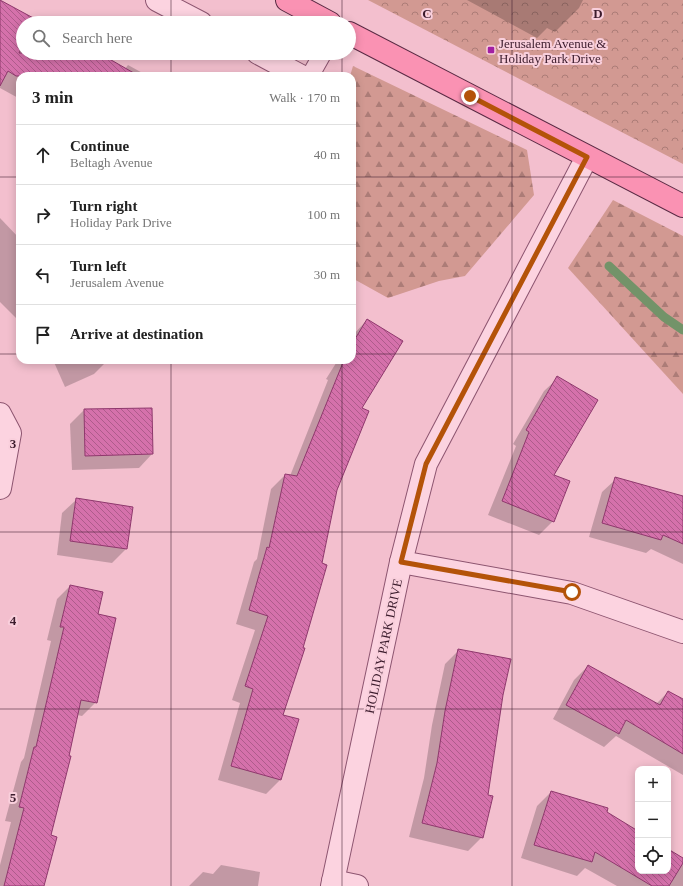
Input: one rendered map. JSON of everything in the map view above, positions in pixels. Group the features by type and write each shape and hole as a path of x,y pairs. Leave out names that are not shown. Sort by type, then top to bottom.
{"main road":[{"path":"286,0 317,16"},
{"path":"356,37 683,206"}],"street":[{"path":"157,0 188,16"},
{"path":"271,60 294,72"},
{"name":"HOLIDAY PARK DRIVE","path":"333,884 401,562 426,464 587,157"},
{"path":"0,414 10,434 0,488"},
{"path":"401,562 572,592 683,632"},
{"path":"333,884 358,886"}],"lane":[{"path":"312,72 319,60"}],"green space":[{"path":"368,0 683,0 683,164"},
{"path":"353,66 527,150 534,195 465,276 439,281 388,298 356,280 356,72 351,72"},
{"path":"613,200 683,236 683,394 568,268"}],"building":[{"path":"0,0 30,16 16,16 16,60 111,60 132,72 16,72 16,76 8,71 0,86"},
{"path":"367,319 403,341 362,408 369,411 337,490 322,563 327,565 303,648 305,648 283,715 299,719 281,780 231,766 253,689 245,686 268,616 249,610 267,547 269,548 285,474 297,476 342,364 356,364 356,337"},
{"path":"557,376 598,400 554,475 570,481 554,522 502,501 529,432 526,430"},
{"path":"152,408 153,454 85,456 84,409"},
{"path":"615,477 683,496 683,544 663,535 661,540 602,523"},
{"path":"76,498 133,507 127,549 70,541"},
{"path":"70,585 103,592 98,614 116,618 97,703 81,700 69,756 71,756 51,835 57,837 44,886 4,886 24,808 19,807 34,747 36,747 64,627 60,627"},
{"path":"458,649 511,659 503,695 488,795 493,796 483,838 422,823 437,763 445,711"},
{"path":"588,665 660,705 668,691 683,699 683,754 626,720 619,734 566,705"},
{"path":"551,791 608,808 607,812 635,829 635,874 671,874 671,851 683,858 683,863 669,886 652,886 595,852 592,862 534,845"}],"waterway":[{"path":"609,266 664,317 683,330"}],"place":[{"name":"Jerusalem Avenue & Holiday Park Drive","path":"491,50"}],"route":[{"path":"470,96 587,157 426,464 401,562 572,592"}]}
